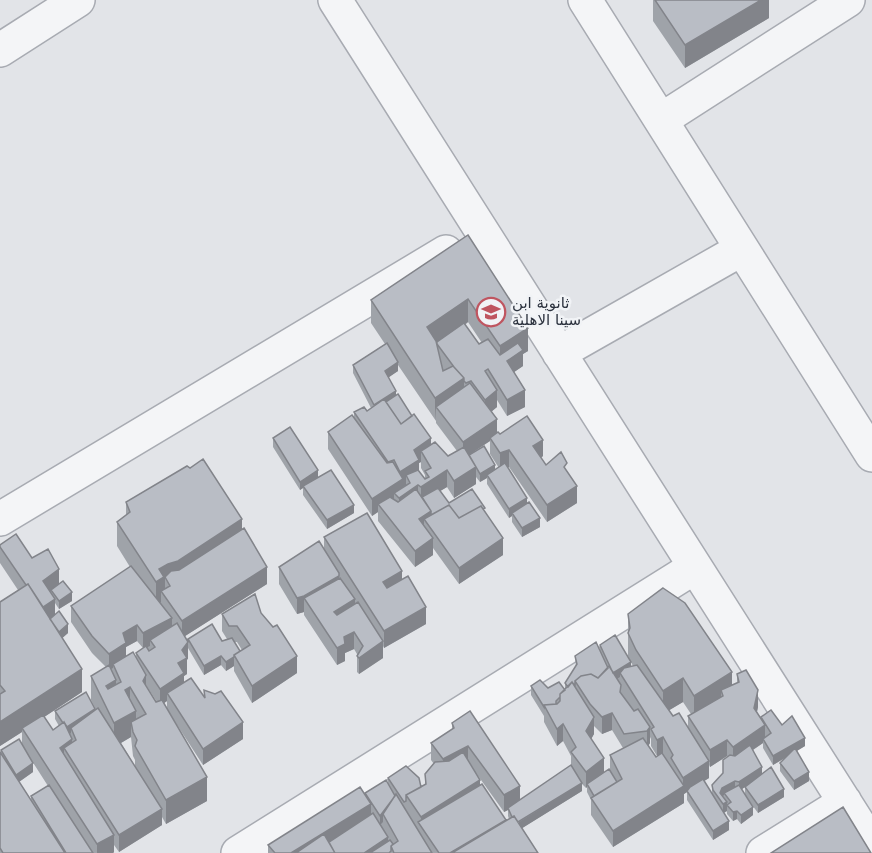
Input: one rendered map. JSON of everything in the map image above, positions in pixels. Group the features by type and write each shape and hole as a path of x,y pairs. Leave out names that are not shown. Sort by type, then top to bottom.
{"street":[{"path":"0,50 78,0"},
{"path":"335,0 872,845"},
{"path":"585,0 871,452"},
{"path":"661,120 848,0"},
{"path":"0,519 482,231"},
{"path":"559,353 742,249"},
{"path":"238,853 695,567"},
{"path":"763,853 845,802"}],"building":[{"path":"655,0 761,0 685,45"},
{"path":"468,235 528,328 500,346 468,299 427,327 436,341 443,371 453,366 464,378 435,398 371,300"},
{"path":"464,323 479,344 488,339 500,355 518,343 523,350 507,361 525,390 507,400 488,369 485,371 497,390 485,400 471,381 466,383 464,381 437,342"},
{"path":"387,343 398,362 385,371 396,391 374,405 353,365"},
{"path":"470,383 497,419 463,442 436,407"},
{"path":"398,394 412,416 401,424 386,402"},
{"path":"384,399 401,424 414,414 431,438 414,450 419,460 400,472 394,460 388,462 354,412 364,407 367,411"},
{"path":"352,415 387,463 393,462 403,479 372,499 328,432"},
{"path":"527,416 543,440 533,446 546,465 561,452 567,463 564,467 577,486 547,505 509,450 500,453 490,438"},
{"path":"290,427 318,470 300,482 273,438"},
{"path":"435,442 448,456 464,447 476,467 454,481 447,470 399,498 394,493 410,483 406,475 418,470 425,479 429,477 425,471 431,468 421,451"},
{"path":"484,446 495,465 480,474 469,455"},
{"path":"203,459 242,519 178,561 159,569 164,577 156,582 117,522 130,512 126,502"},
{"path":"505,463 527,498 509,509 487,475"},
{"path":"331,470 354,505 327,520 303,486"},
{"path":"438,488 449,503 472,489 485,508 481,506 459,518 449,505 431,515 422,497"},
{"path":"416,489 431,511 419,519 433,538 415,551 378,504 390,497 398,502"},
{"path":"529,502 540,518 522,528 512,513"},
{"path":"449,505 459,518 481,506 503,538 459,568 424,519"},
{"path":"367,513 402,571 383,582 387,588 408,576 426,607 384,631 324,537"},
{"path":"244,528 267,567 182,621 161,591 170,586 165,577 171,571 179,570"},
{"path":"16,534 32,558 48,549 59,569 43,581 55,599 43,607 0,547"},
{"path":"319,541 339,576 297,598 279,567"},
{"path":"131,566 172,618 143,633 137,625 123,633 126,643 109,654 92,636 71,606"},
{"path":"340,578 355,599 334,612 337,615 358,602 383,641 359,658 357,656 363,646 354,632 344,637 345,644 337,648 304,598"},
{"path":"63,581 72,592 59,601 51,590"},
{"path":"28,584 82,669 0,722 0,694 5,691 0,685 0,602"},
{"path":"663,588 685,603 732,672 694,696 683,678 663,691 636,650 628,633 630,628 628,614"},
{"path":"255,594 261,613 273,627 277,625 297,656 252,686 234,655 250,645 237,626 229,626 222,614"},
{"path":"59,611 68,624 59,632 50,619"},
{"path":"177,623 188,642 182,650 187,658 178,663 184,673 160,689 136,653 146,646 149,651 155,647 150,640"},
{"path":"212,624 222,641 232,638 240,651 226,662 221,656 204,666 188,639"},
{"path":"615,635 631,662 613,673 600,645"},
{"path":"596,642 608,668 598,678 591,674 581,676 575,681 575,686 572,682 568,687 565,683 577,664 575,656"},
{"path":"133,652 146,675 143,681 156,702 162,700 207,777 166,800 135,746 137,740 131,722 146,714 130,687 125,690 136,711 114,723 91,676 109,665 116,680 106,686 108,689 121,682 113,664"},
{"path":"637,665 673,716 679,713 709,761 683,778 671,758 673,755 663,737 657,740 651,729 654,727 620,673 624,668"},
{"path":"609,666 621,685 620,692 634,711 638,709 650,727 647,731 624,734 612,713 602,717 590,704 575,681 581,676 591,674 598,678"},
{"path":"746,670 758,690 754,708 765,725 733,747 727,740 710,750 688,716 723,696 721,690 739,682 737,674"},
{"path":"191,678 205,698 204,690 215,694 221,691 243,722 203,749 167,693"},
{"path":"540,680 548,688 559,682 565,690 560,694 556,704 544,705 544,707 531,686"},
{"path":"572,682 594,717 586,731 604,758 586,772 571,752 576,747 563,724 557,729 544,705 557,704 560,701 560,694"},
{"path":"86,692 95,709 67,727 55,711"},
{"path":"98,708 162,809 119,835 64,748 76,740 71,728"},
{"path":"771,710 782,725 792,716 805,738 773,756 763,739 771,733 761,717"},
{"path":"470,711 520,786 504,795 468,746 443,759 431,743 454,728 452,723"},
{"path":"43,715 53,730 64,722 72,739 60,748 114,835 97,844 22,728"},
{"path":"643,738 656,757 662,753 684,786 613,831 591,798 622,779 610,755"},
{"path":"19,739 33,763 16,775 1,750"},
{"path":"750,745 762,767 739,782 735,781 722,788 720,793 727,802 723,804 712,785 723,773 723,760 730,755 735,756"},
{"path":"795,748 809,772 794,781 780,763"},
{"path":"0,752 65,853 3,853 0,848"},
{"path":"463,752 480,780 421,817 406,795 426,784 425,774 435,762 449,761"},
{"path":"571,765 582,783 518,822 514,816 512,817 508,808"},
{"path":"406,766 419,778 421,787 406,795 404,802 388,778"},
{"path":"771,767 784,789 758,805 745,787"},
{"path":"609,769 617,782 594,796 587,784"},
{"path":"703,779 729,821 713,831 687,791"},
{"path":"386,780 395,796 380,816 365,793"},
{"path":"482,784 506,820 450,853 439,853 418,822"},
{"path":"49,785 93,853 66,853 31,796"},
{"path":"739,785 753,807 741,815 737,811 733,812 727,805 731,802 724,793"},
{"path":"360,787 371,804 291,853 275,853 268,845"},
{"path":"396,794 432,853 394,853 391,846 398,841 383,814"},
{"path":"843,807 871,853 771,853"},
{"path":"373,813 388,837 364,853 335,853 329,842"},
{"path":"514,816 538,853 452,853"},
{"path":"324,834 335,853 296,853"},
{"path":"390,840 393,844 389,853 370,853"}],"place":[{"name":"ثانوية ابن سينا الاهلية","path":"491,312"}]}
